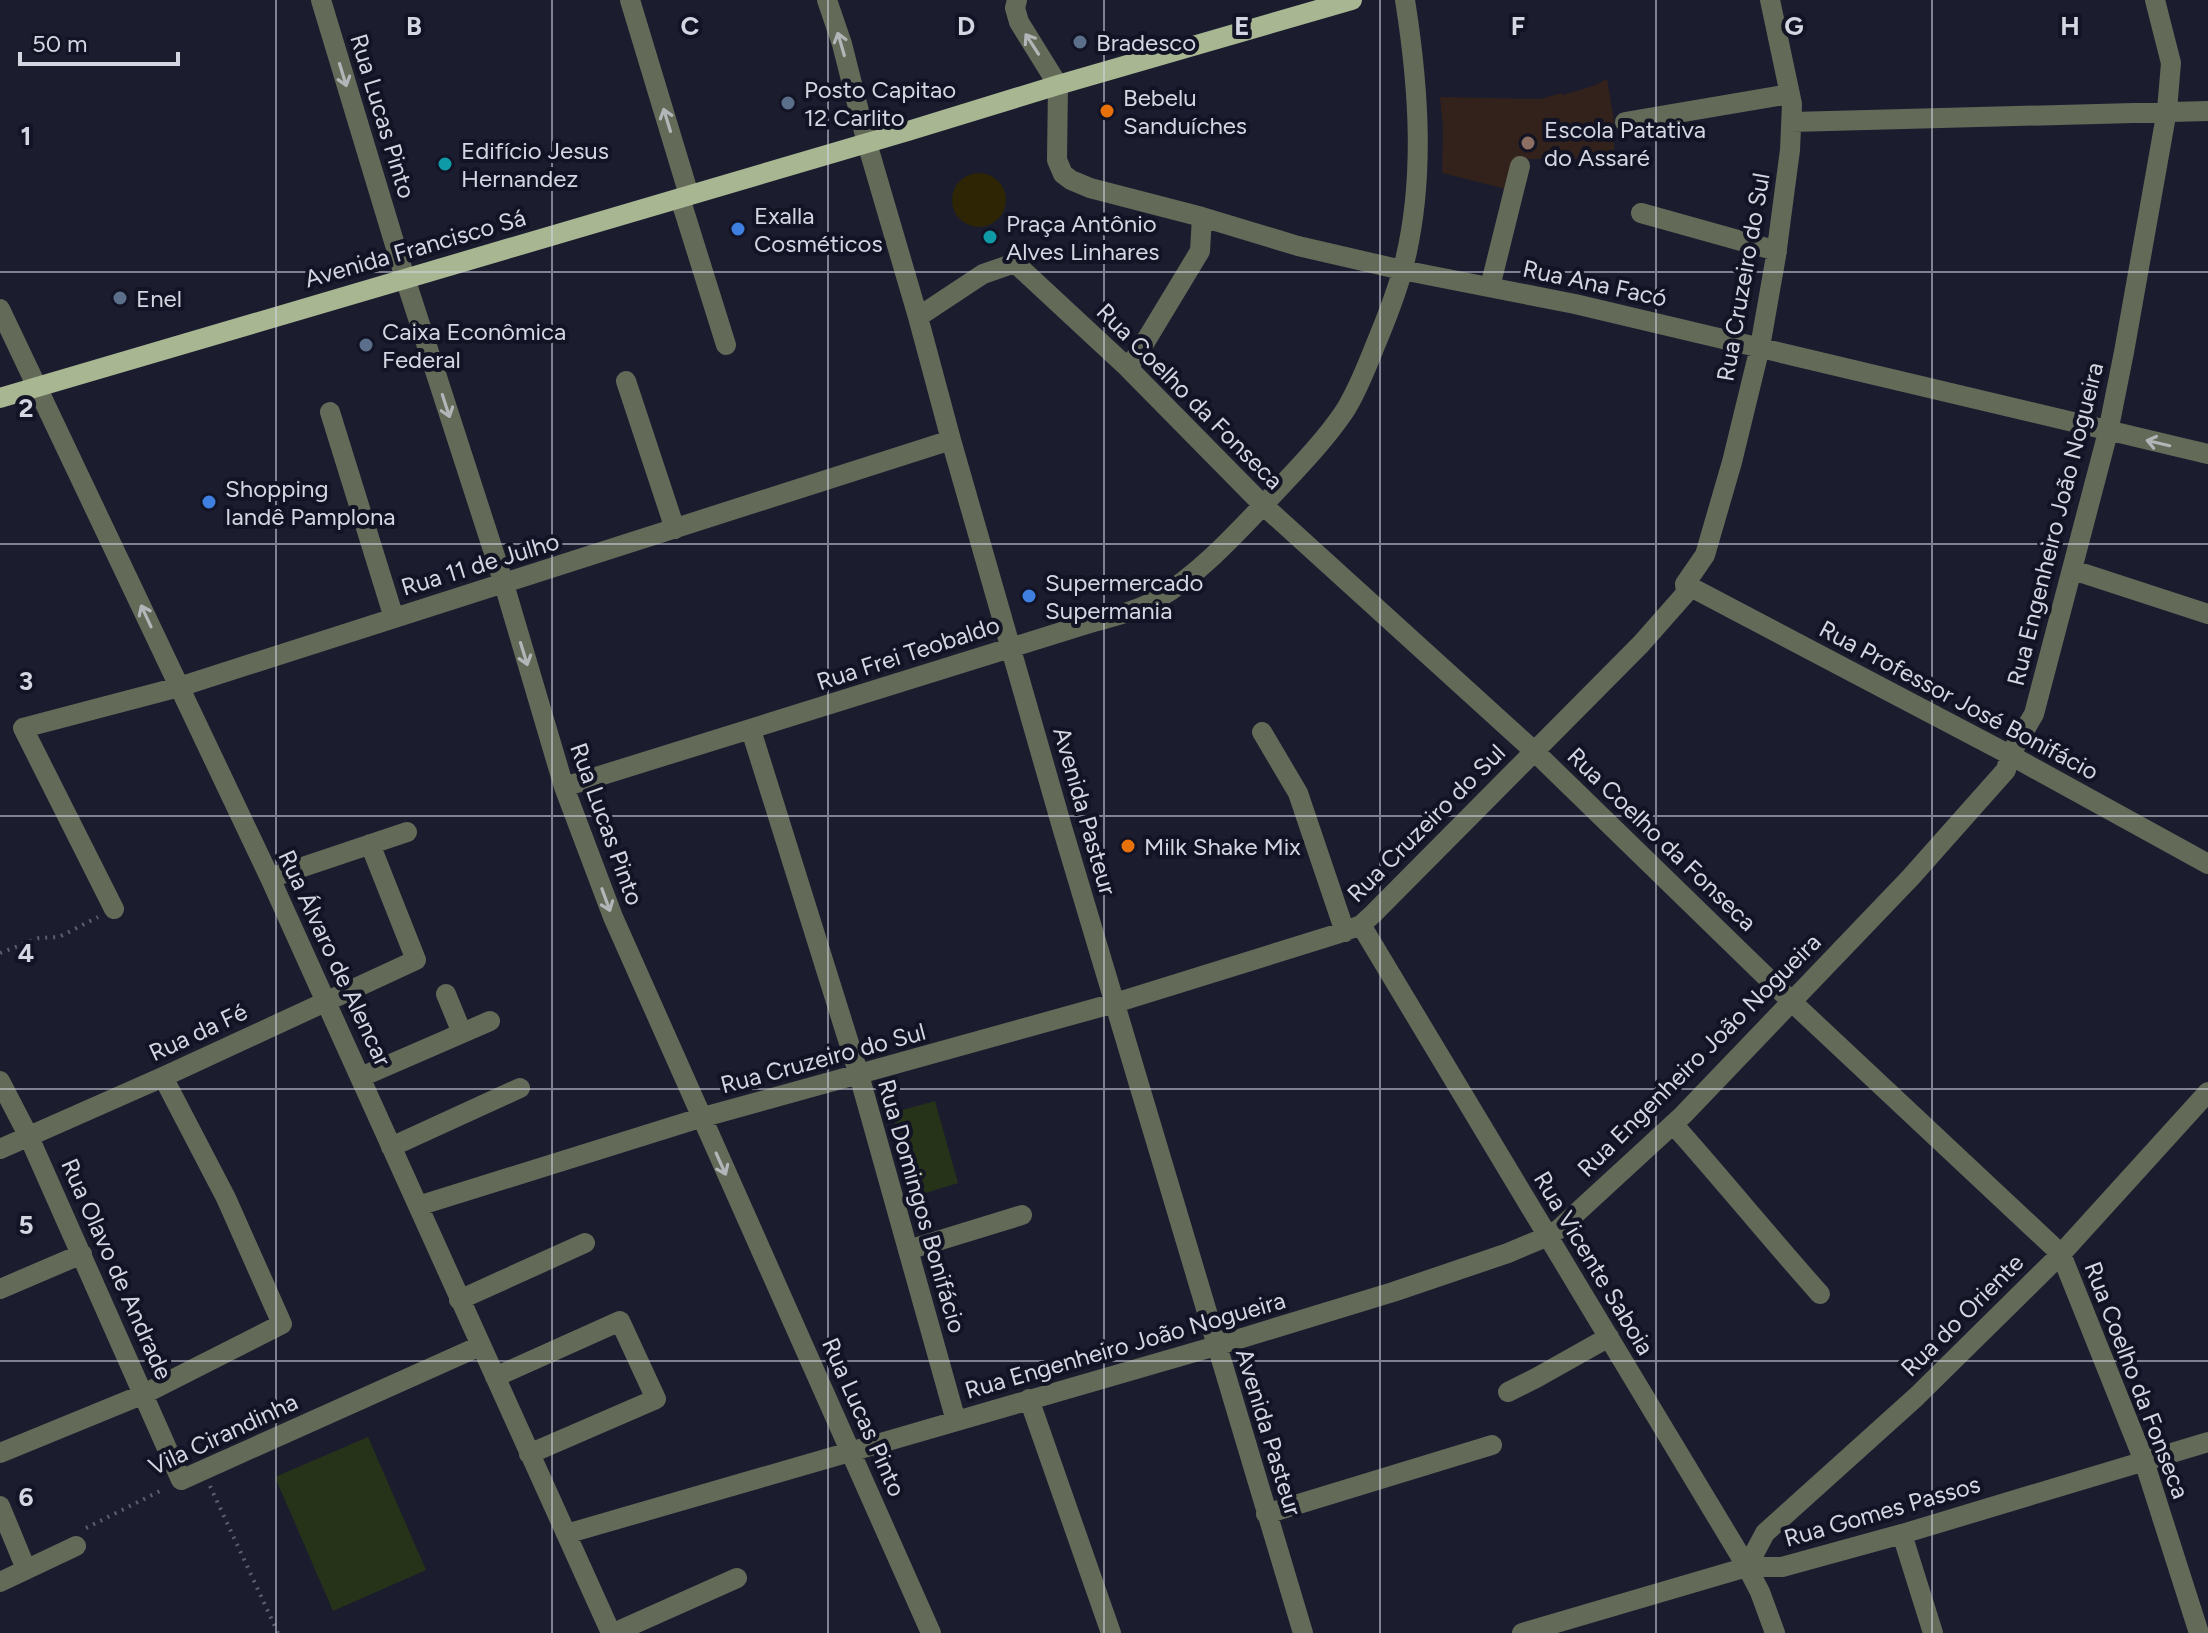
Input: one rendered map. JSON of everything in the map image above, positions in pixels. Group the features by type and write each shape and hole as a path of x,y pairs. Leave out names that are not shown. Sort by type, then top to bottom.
{"main road":[{"name":"Avenida Francisco Sá","path":"0,398 1352,0"}],"street":[{"name":"Rua Lucas Pinto","path":"321,0 405,278 504,584 564,787 613,917 700,1118 931,1633"},
{"path":"630,0 726,345"},
{"name":"Avenida Pasteur","path":"827,0 842,44 867,143 1062,827 1303,1633"},
{"path":"1017,0 1015,8 1019,22 1058,85"},
{"name":"Rua Frei Teobaldo","path":"564,787 1153,602 1192,574 1234,537 1344,412 1387,318 1402,270 1414,205 1417,153 1416,93 1405,0"},
{"name":"Rua Cruzeiro do Sul","path":"418,1206 700,1118 1115,1003 1353,928 1429,859 1673,609 1686,593 1685,584 1705,555 1743,422 1760,347 1790,150 1790,94 1770,0"},
{"name":"Rua Engenheiro João Nogueira","path":"566,1534 1216,1346 1446,1275 1546,1237 1559,1229 1673,1124 1911,877 1993,787 2006,770 2010,755 2034,714 2108,432 2167,110 2171,63 2155,0"},
{"name":"Rua Ana Facó","path":"1058,85 1057,160 1063,174 1090,188 1298,246 1575,304 2208,454"},
{"path":"1625,122 1790,94"},
{"path":"1792,122 2208,111"},
{"path":"1490,287 1520,166"},
{"path":"1641,213 1777,251"},
{"path":"1127,367 1200,251 1202,217"},
{"name":"Rua Coelho da Fonseca","path":"918,317 983,274 1015,263 1127,367 1263,505 1534,751 1791,1001 2061,1254 2144,1461 2199,1633"},
{"name":"Rua Álvaro de Alencar","path":"0,309 270,878 459,1300 613,1633"},
{"path":"626,381 675,529"},
{"path":"330,412 394,618"},
{"name":"Rua 11 de Julho","path":"114,909 23,728 179,687 951,440"},
{"path":"2073,570 2208,614"},
{"name":"Rua Professor José Bonifácio","path":"1685,584 2010,755 2208,864"},
{"name":"Rua Domingos Bonifácio","path":"751,730 859,1075 956,1421"},
{"name":"Rua Vicente Saboia","path":"1262,732 1298,793 1353,928 1609,1337 1747,1567 1775,1633"},
{"path":"270,878 407,832"},
{"name":"Rua da Fé","path":"0,1149 416,960 370,844"},
{"path":"446,994 462,1033"},
{"path":"361,1077 490,1021"},
{"path":"0,1453 144,1394 282,1324 226,1198 163,1077"},
{"name":"Rua Olavo de Andrade","path":"0,1081 29,1137 181,1480"},
{"path":"391,1147 520,1088"},
{"name":"Rua do Oriente","path":"1747,1567 1765,1533 1916,1397 2061,1254 2208,1092"},
{"path":"1673,1124 1820,1294"},
{"path":"908,1250 1022,1215"},
{"path":"459,1300 585,1243"},
{"path":"0,1289 82,1254"},
{"path":"495,1377 620,1321 656,1399 529,1454"},
{"path":"1508,1392 1609,1337"},
{"name":"Vila Cirandinha","path":"181,1480 480,1346"},
{"path":"1029,1399 1111,1633"},
{"name":"Rua Gomes Passos","path":"1522,1633 1747,1567 1782,1567 1902,1534 2208,1442"},
{"path":"1266,1514 1492,1445"},
{"path":"0,1506 26,1569"},
{"path":"1902,1534 1933,1633"},
{"path":"0,1582 76,1546"},
{"path":"613,1633 737,1578"}],"path":[{"path":"0,953 39,938 59,937 114,909"},
{"path":"203,1470 278,1633"},
{"name":"Vila Cirandinha","path":"76,1546 79,1532 181,1480"}],"shaded area":[{"name":"Escola Patativa do Assaré","path":"1607,79 1614,121 1614,159 1517,159 1510,190 1442,173 1440,97 1540,99 1563,95"}],"green space":[{"path":"935,1101 958,1183 916,1196 892,1113"},
{"path":"368,1437 426,1570 333,1611 275,1477"}],"sand":[{"path":"979,173 998,181 1006,200 998,219 979,227 960,219 952,200 960,181"}],"place":[{"name":"Bradesco","path":"1080,42"},
{"name":"Posto Capitao 12 Carlito","path":"788,103"},
{"name":"Bebelu Sanduíches","path":"1107,111"},
{"name":"Escola Patativa do Assaré","path":"1528,143"},
{"name":"Edifício Jesus Hernandez","path":"445,164"},
{"name":"Exalla Cosméticos","path":"738,229"},
{"name":"Praça Antônio Alves Linhares","path":"990,237"},
{"name":"Enel","path":"120,298"},
{"name":"Caixa Econômica Federal","path":"366,345"},
{"name":"Shopping Iandê Pamplona","path":"209,502"},
{"name":"Supermercado Supermania","path":"1029,596"},
{"name":"Milk Shake Mix","path":"1128,846"}]}
